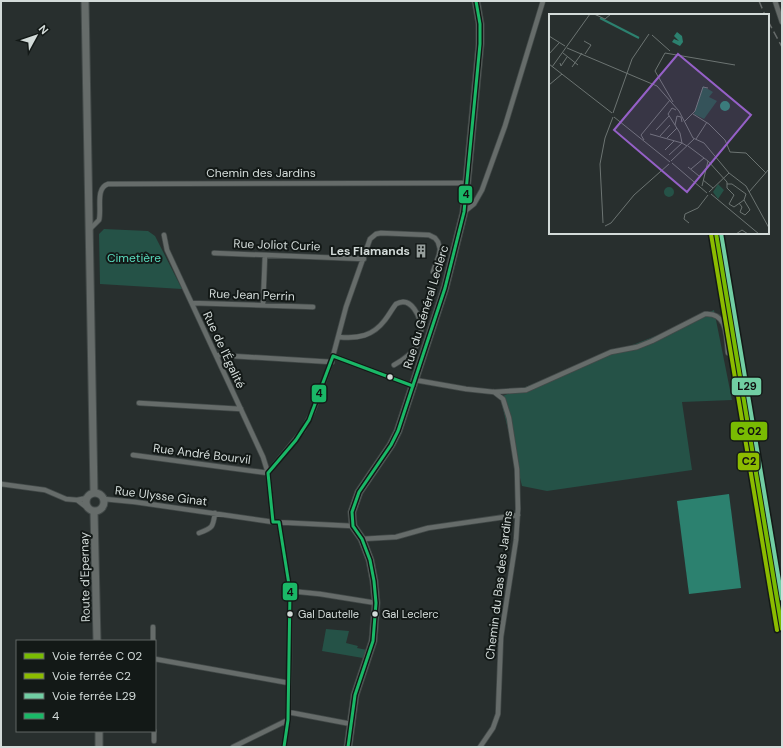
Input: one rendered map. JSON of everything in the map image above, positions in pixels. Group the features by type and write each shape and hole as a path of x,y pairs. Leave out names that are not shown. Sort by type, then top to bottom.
{"street":[{"path":"86,1 94,493"},
{"name":"Rue du Général Leclerc","path":"353,526 352,512 356,498 396,437 445,288 464,212 468,183 480,33 476,1"},
{"path":"464,212 471,207 478,198 484,184 544,1"},
{"path":"775,1 782,22"},
{"name":"Chemin des Jardins","path":"90,229 99,220 101,190 108,184 468,183"},
{"path":"268,472 296,440 309,420 332,362 346,307 370,239 376,234 429,234 438,242 440,249 433,272"},
{"name":"Rue de l'Égalité","path":"164,235 167,250 263,457 268,472 273,522"},
{"name":"Rue Joliot Curie","path":"214,253 364,259"},
{"path":"263,305 265,255"},
{"path":"339,337 354,338 368,335 381,325 396,304 406,302 412,306 417,314 421,326 420,335 413,351 405,359 394,366"},
{"name":"Rue Jean Perrin","path":"192,303 313,307"},
{"path":"333,356 414,383 494,392 516,392 532,388 611,352 637,347 705,314 712,314 719,318 722,322 724,326 728,353"},
{"path":"216,356 332,362"},
{"name":"Chemin du Bas des Jardins","path":"480,747 493,728 498,714 500,637 518,515 517,469 509,418 503,399 494,392"},
{"path":"139,403 240,409"},
{"name":"Rue André Bourvil","path":"133,455 268,472"},
{"path":"1,484 45,490 66,499 76,500 87,498 94,493"},
{"path":"76,500 94,512 104,506 104,499 102,496 94,493"},
{"path":"86,507 85,501 87,498"},
{"name":"Rue Ulysse Ginat","path":"104,499 216,513 273,522 353,526"},
{"name":"Route d'Epernay","path":"94,512 97,640"},
{"name":"Rue Ulysse Ginat","path":"200,533 212,528 216,513"},
{"path":"362,539 396,537 428,528 518,515"},
{"path":"279,522 290,591 288,720 284,747"},
{"path":"348,747 356,690 372,641 376,603 372,571 367,551 362,539 353,526"},
{"path":"290,591 376,603"},
{"path":"153,627 153,640"},
{"path":"156,659 289,683"},
{"path":"288,712 351,724"},
{"path":"233,747 288,720"},
{"path":"99,732 99,747"},
{"path":"154,732 154,741"}],"green space":[{"name":"Cimetière","path":"104,229 148,231 155,236 182,289 100,284 99,234"},
{"path":"714,310 732,400 682,402 692,470 547,491 522,486 500,397 676,328"},
{"path":"326,629 349,631 346,643 358,646 357,648 367,650 363,658 322,651"}],"shaded area":[{"path":"729,494 741,588 689,594 677,501"}],"railway":[{"path":"759,1 765,14"},
{"path":"769,23 782,47"}],"transit line":[{"name":"4","path":"348,747 355,695 373,641 376,603 370,560 362,539 353,526 352,512 359,492 391,445 398,431 445,288 464,212 480,44 480,24 476,1"},
{"path":"716,234 782,629"},
{"name":"4","path":"284,747 288,720 290,591 279,522 273,522 268,473 296,440 309,420 333,356 413,386"}],"rail line":[{"name":"C2","path":"711,234 777,630"},
{"name":"L29","path":"721,234 782,599"}],"place":[{"name":"Les Flamands","path":"421,251"},
{"name":"Gal Dautelle","path":"290,614"},
{"name":"Gal Leclerc","path":"375,614"}]}
